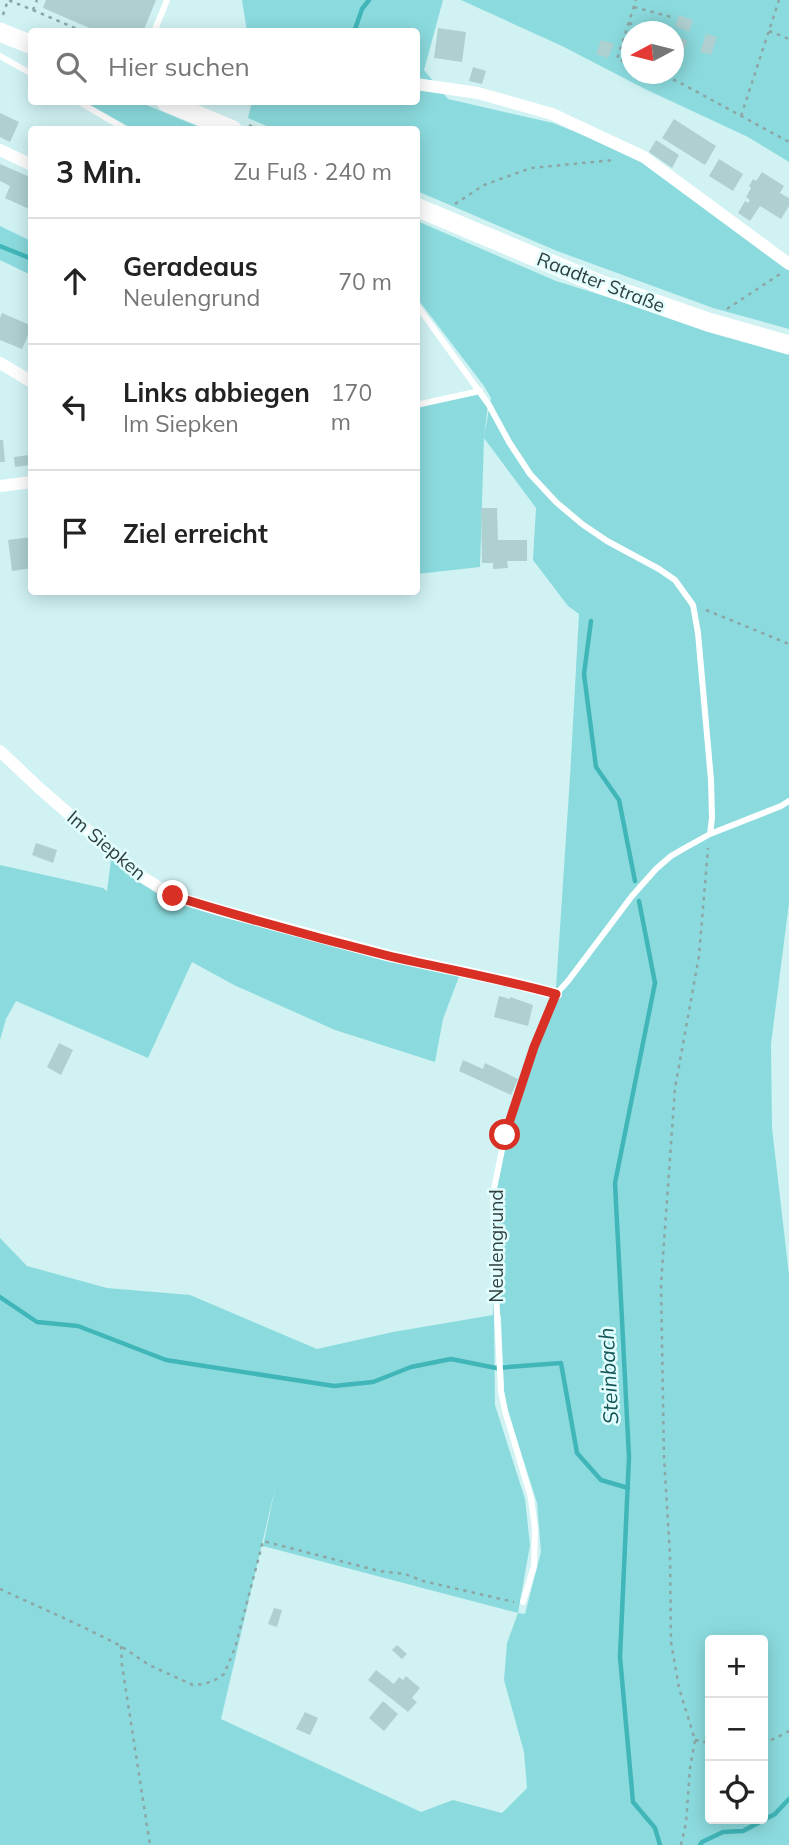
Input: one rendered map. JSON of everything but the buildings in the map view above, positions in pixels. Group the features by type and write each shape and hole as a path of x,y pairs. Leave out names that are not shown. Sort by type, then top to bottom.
{"main road":[{"path":"1,26 28,43"},
{"path":"173,105 223,126"},
{"name":"Raadter Straße","path":"420,209 602,285 789,345"}],"street":[{"path":"420,85 478,93 552,114 645,157 789,266"},
{"path":"0,150 28,163"},
{"path":"0,363 28,380"},
{"path":"0,486 28,482"},
{"name":"Im Siepken","path":"0,751 38,788 139,875 173,896 390,956 556,994"}],"lane":[{"path":"155,28 167,0"},
{"path":"0,56 28,72"},
{"path":"84,105 120,126"},
{"path":"420,309 480,391 530,474 556,502 582,524 675,580 693,606 698,633 710,780 710,834"},
{"path":"420,404 480,391"},
{"name":"Neulengrund","path":"523,1602 534,1566 535,1529 531,1498 505,1411 500,1380 493,1194 505,1135 534,1047 556,994 656,869 671,856 710,834 789,801"}],"path":[{"path":"1,26 8,0 73,27 75,22"},
{"path":"33,10 37,0"},
{"path":"630,21 636,0"},
{"path":"741,116 779,0"},
{"path":"634,7 675,18"},
{"path":"61,22 63,16"},
{"path":"769,31 789,39"},
{"path":"682,84 789,142"},
{"path":"438,216 484,185 531,168 645,157"},
{"path":"708,321 789,266"},
{"path":"693,606 789,644"},
{"path":"681,1845 686,1824 695,1740 679,1688 671,1642 661,1283 675,1088 699,956 710,834"},
{"path":"0,1589 121,1646 149,1665 193,1685 215,1681 224,1674 235,1648 263,1541 379,1571 405,1574 423,1581 523,1602"},
{"path":"121,1646 150,1845"},
{"path":"768,1741 789,1731"},
{"path":"695,1740 705,1743"}],"shaded area":[{"path":"242,0 443,0 424,70 448,99 553,123 644,160 789,266 789,329 713,308 557,251 420,192 420,126 267,126 248,118 251,105 420,105 420,28 247,28"},
{"path":"461,0 789,0 789,162 748,137 635,84 684,84 684,21 621,21 621,77 562,46"},
{"path":"90,105 146,105 197,126 128,126"},
{"path":"420,222 556,281 704,327 789,349 789,903 771,1044 772,1128 789,1275 789,1845 0,1845 0,1238 27,1266 107,1288 190,1295 317,1349 393,1332 493,1315 494,1195 506,1135 556,988 579,614 568,606 533,560 536,508 484,438 480,567 420,574 420,405 480,391 488,405 484,437 491,398 420,302","holes":["494,1315 501,1316 504,1391 508,1411 537,1503 541,1552 525,1614 518,1613 530,1545 525,1499 495,1405","276,1484 263,1546 518,1613 507,1643 504,1680 524,1752 527,1788 502,1813 453,1800 421,1812 221,1719"]},
{"path":"0,226 28,240 28,274 0,260"},
{"path":"112,852 173,898 460,974 443,1019 435,1062 335,1030 234,985 192,962 148,1058 16,1001 6,1019 0,1040 0,865 107,891"}],"waterway":[{"name":"Steinbach","path":"355,28 362,9 369,0"},
{"path":"0,246 28,257"},
{"name":"Steinbach","path":"591,621 584,674 596,767 619,800 635,881"},
{"name":"Steinbach","path":"639,901 655,983 615,1183 629,1457 620,1657 633,1802 655,1828 660,1845"},
{"path":"0,1297 37,1322 78,1326 166,1360 334,1386 373,1382 411,1367 451,1359 496,1368 561,1363 577,1453 601,1480 628,1488"},
{"path":"700,1845 723,1832 743,1831 775,1814 789,1799"}],"route":[{"path":"173,896 390,956 556,994 534,1047 505,1135"}]}
